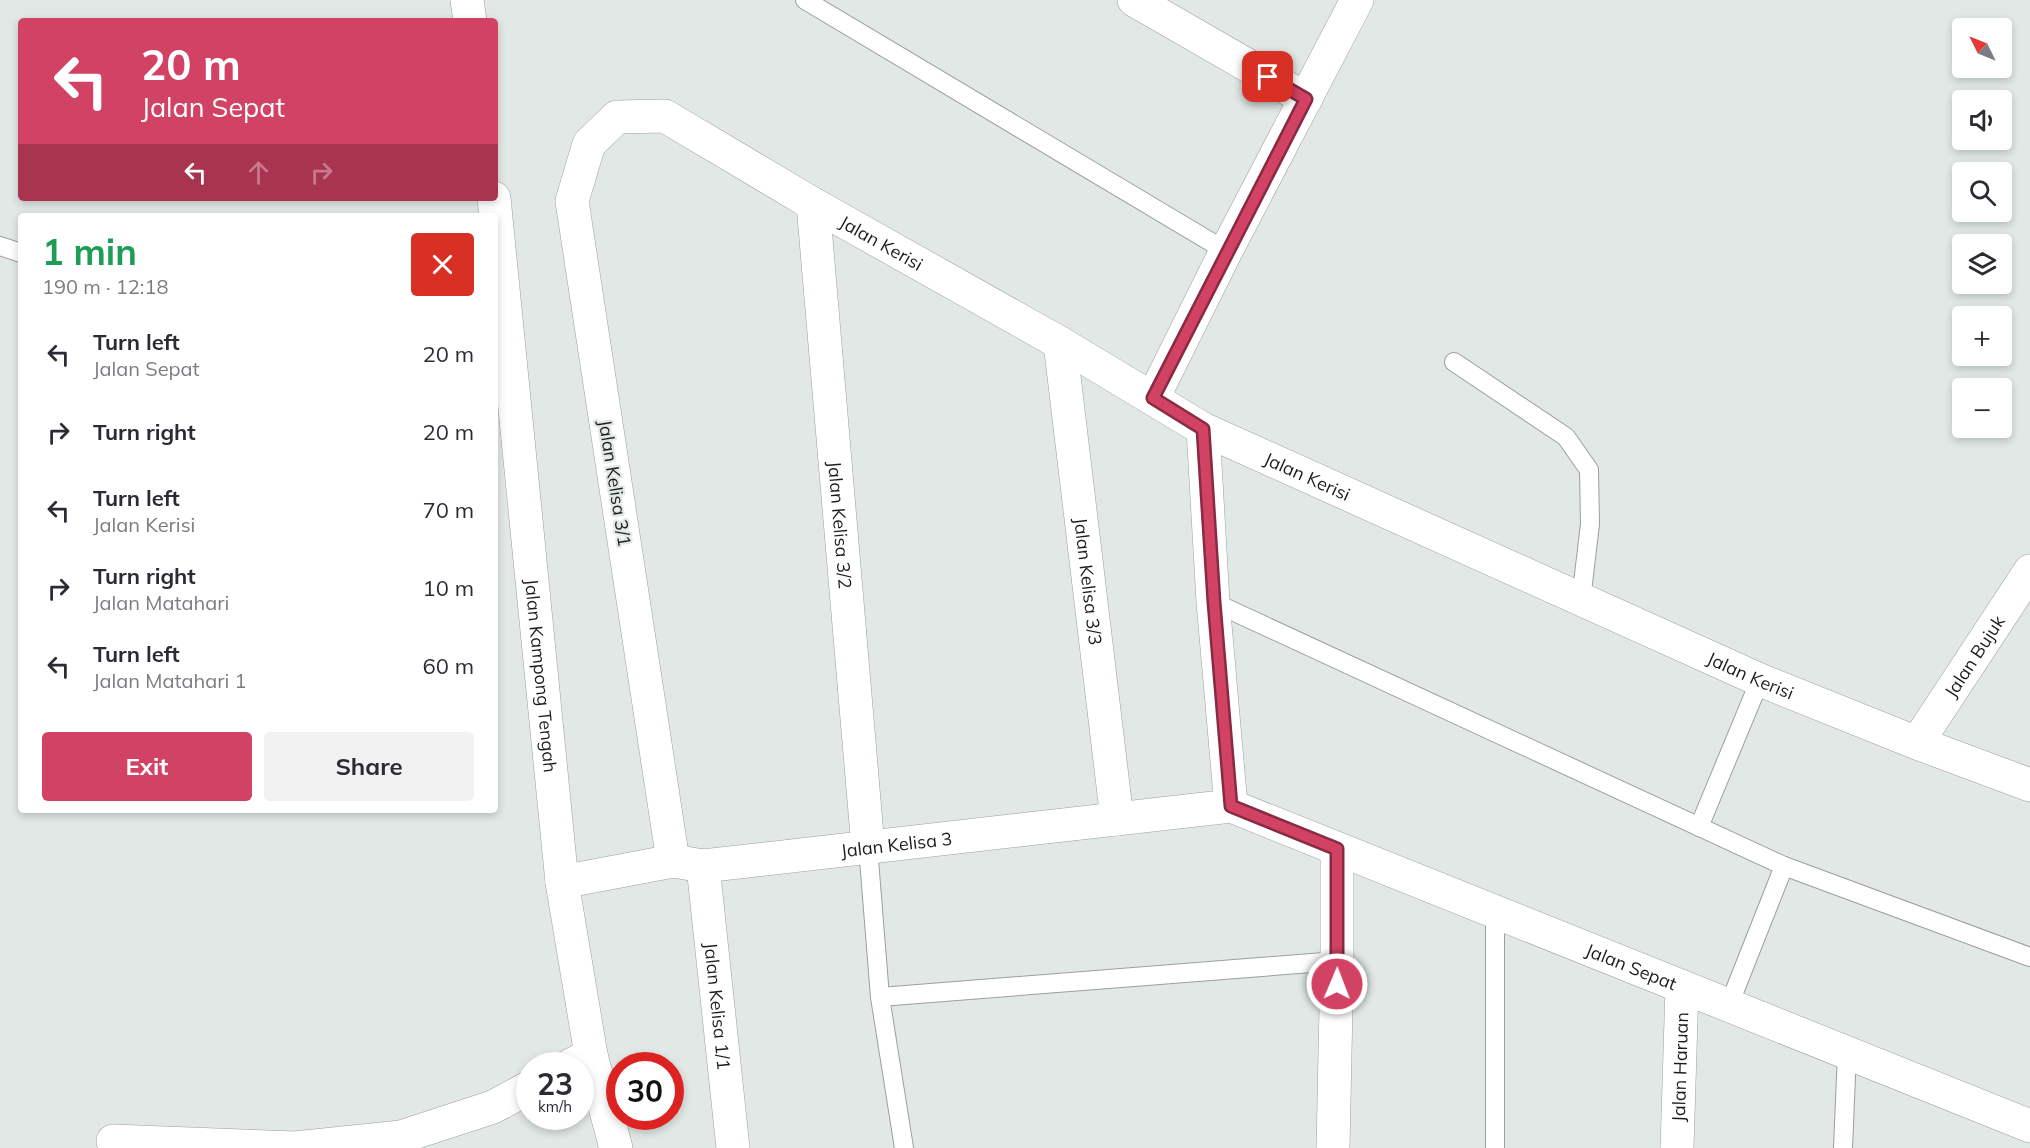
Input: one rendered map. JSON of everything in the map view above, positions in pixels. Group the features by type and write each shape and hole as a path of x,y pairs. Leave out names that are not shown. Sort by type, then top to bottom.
{"street":[{"path":"467,0 470,18"},
{"path":"1134,0 1306,99"},
{"path":"1153,398 1226,251 1358,0"},
{"name":"Jalan Kerisi","path":"617,117 665,116 813,204 1060,343 1203,429 1760,680 1917,743 2030,785"},
{"name":"Jalan Kelisa 3/1","path":"617,117 589,144 572,201 688,864"},
{"name":"Jalan Kelisa 3/2","path":"813,204 868,847"},
{"name":"Jalan Kampong Tengah","path":"498,278 504,398 563,888 580,1052"},
{"name":"Jalan Kelisa 3/3","path":"1060,343 1117,819"},
{"path":"1203,429 1214,602 1231,806"},
{"name":"Jalan Bujuk","path":"1917,743 2020,604 2030,571"},
{"name":"Jalan Kelisa 3","path":"563,888 676,875 688,864 868,847 1231,806"},
{"name":"Jalan Sepat","path":"1231,806 1847,1053 2017,1131"},
{"path":"1333,1148 1337,849"},
{"name":"Jalan Kelisa 1/1","path":"688,864 733,1148"},
{"name":"Jalan Haruan","path":"1677,1148 1682,987"},
{"name":"Jalan Kampong Tengah","path":"594,1093 616,1148"},
{"path":"113,1141 295,1148 401,1137 493,1107 516,1095"}],"lane":[{"path":"805,0 1226,251"},
{"path":"0,246 18,251"},
{"path":"1454,362 1566,437 1589,470 1590,524 1581,600"},
{"path":"1214,602 1784,866 2030,957"},
{"path":"1699,827 1760,680"},
{"path":"868,847 880,997 904,1148"},
{"path":"1729,1005 1784,866"},
{"path":"1495,912 1495,1148"},
{"path":"880,997 1337,961"},
{"path":"1843,1148 1847,1053"}],"route":[{"path":"1268,77 1306,99 1226,251 1153,398 1203,429 1214,602 1231,806 1337,849 1337,984"}]}
